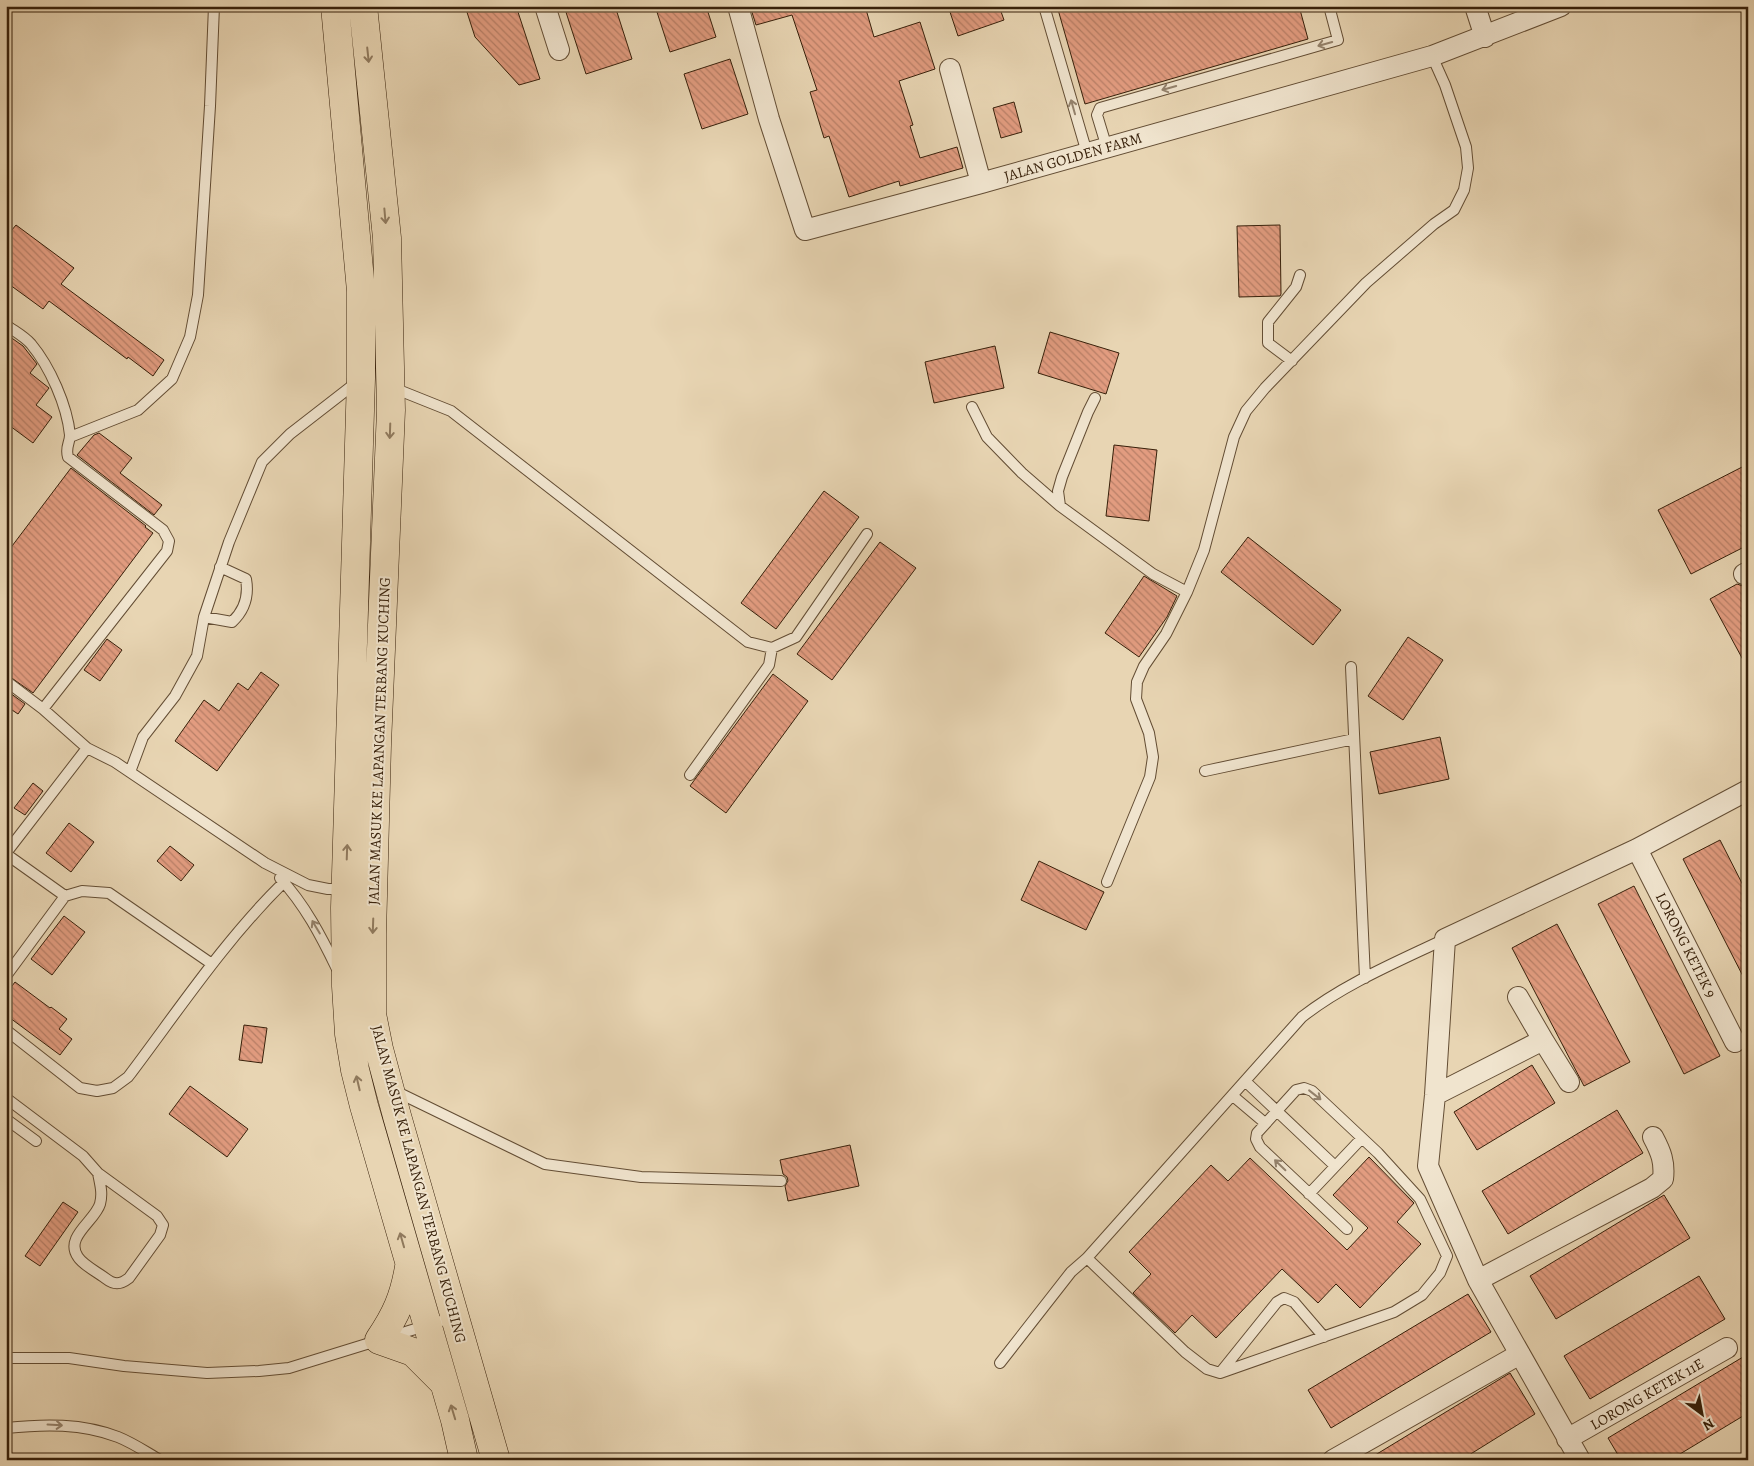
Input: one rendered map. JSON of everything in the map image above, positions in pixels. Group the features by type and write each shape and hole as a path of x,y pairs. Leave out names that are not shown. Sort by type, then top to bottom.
{"highway":[{"name":"JALAN MASUK KE LAPANGAN TERBANG KUCHING","path":"335,6 361,291 361,378 346,889 346,986 349,1034 358,1079 427,1325 456,1420 464,1460"},
{"name":"JALAN MASUK KE LAPANGAN TERBANG KUCHING","path":"363,6 387,238 390,387 389,458 377,745 372,1014 379,1049 496,1460"},
{"path":"410,1265 401,1303 379,1340 396,1344 414,1352 444,1384"}],"street":[{"path":"544,6 559,50"},
{"name":"JALAN GOLDEN FARM","path":"738,6 770,119 805,230 981,183 1432,56 1562,6"},
{"path":"1475,6 1485,37"},
{"path":"950,69 981,183"},
{"path":"1580,1460 1478,1280 1428,1166 1435,1095 1445,939 1637,849 1748,790"},
{"name":"LORONG KETEK 9","path":"1637,849 1735,1042"},
{"path":"1518,997 1569,1082"},
{"path":"1435,1095 1543,1040"},
{"path":"1478,1280 1652,1188 1663,1178 1665,1167 1661,1152 1653,1137"},
{"name":"LORONG KETEK 11E","path":"1568,1439 1727,1348"},
{"path":"1334,1460 1520,1354"}],"lane":[{"path":"70,437 138,410 172,379 190,337 198,295 210,106 214,6"},
{"path":"1044,6 1087,153"},
{"path":"1107,148 1097,115 1100,108 1338,40 1329,6"},
{"path":"1107,882 1150,777 1153,757 1149,733 1136,699 1137,682 1144,666 1166,634 1187,592 1204,550 1234,438 1246,410 1366,283 1434,224 1454,210 1464,190 1468,168 1466,147 1445,86 1432,56"},
{"path":"1292,361 1268,343 1268,322 1296,287 1300,275"},
{"path":"6,325 30,343 52,376 62,401 70,437 66,450 68,457 163,530 169,541 167,551 42,709"},
{"path":"130,772 143,737 175,696 197,656 204,616 220,567 262,462 290,434 361,378"},
{"path":"390,387 451,411 748,642 772,648 796,637 867,534"},
{"path":"1060,506 1058,491 1095,398"},
{"path":"972,407 987,437 1022,473 1060,506 1153,574 1187,592"},
{"path":"204,616 232,622 243,608 248,591 246,579 220,567"},
{"path":"690,775 769,665 772,648"},
{"path":"1351,667 1364,978"},
{"path":"6,681 42,709 86,748 116,762 265,863 308,885 328,889 346,889"},
{"path":"1205,771 1354,739"},
{"path":"65,896 6,854 86,748"},
{"path":"265,863 284,882 305,908 346,986"},
{"path":"6,1030 80,1088 97,1091 113,1088 128,1077 212,964 255,911 284,882"},
{"path":"6,976 65,896 82,891 108,893 212,964"},
{"path":"1000,1363 1072,1272 1087,1258 1302,1017 1316,1006 1364,978 1445,939"},
{"path":"1245,1081 1335,1166"},
{"path":"390,1088 545,1164 642,1177 781,1181"},
{"path":"1087,1258 1185,1352 1207,1370 1220,1373 1394,1312 1422,1295 1440,1273 1447,1256 1420,1200 1378,1153 1312,1091 1304,1088 1296,1090 1277,1110 1257,1134 1256,1139 1260,1147 1347,1229"},
{"path":"1233,1096 1265,1123"},
{"path":"6,1098 83,1156 98,1174 157,1216 163,1225 160,1235 129,1278 122,1283 113,1284 78,1258 74,1250 75,1240 100,1206 102,1193 98,1174"},
{"path":"6,1119 36,1141"},
{"path":"1310,1194 1362,1138"},
{"path":"1220,1373 1277,1302 1284,1298 1294,1302 1324,1337"},
{"path":"6,1358 69,1358 124,1366 207,1373 289,1368 455,1316"},
{"path":"6,1428 40,1424 78,1426 119,1437 160,1460"}],"building":[{"path":"465,6 516,6 540,79 519,85 475,37"},
{"path":"564,6 615,6 632,59 586,74"},
{"path":"655,6 706,6 716,37 670,52"},
{"path":"750,6 865,6 874,37 920,22 935,69 899,81 913,125 910,126 920,158 957,147 963,168 900,186 899,181 849,197 829,136 824,138 810,92 817,90 792,15 756,25"},
{"path":"948,6 999,6 1004,20 958,36"},
{"path":"1057,6 1299,6 1308,39 1085,104"},
{"path":"730,59 748,114 702,129 684,74"},
{"path":"1014,102 1022,132 1001,138 993,108"},
{"path":"16,225 74,268 61,284 164,360 153,376 49,301 43,309 6,282 6,237"},
{"path":"1280,225 1280,296 1239,297 1237,226"},
{"path":"1050,332 1119,353 1106,394 1038,373"},
{"path":"6,334 23,346 37,364 30,373 49,388 36,405 52,417 33,443 6,423"},
{"path":"995,346 1004,388 934,403 925,362"},
{"path":"99,433 132,458 120,473 162,505 154,515 77,455 94,435"},
{"path":"1114,445 1157,450 1149,521 1106,516"},
{"path":"1748,464 1748,545 1691,574 1658,510"},
{"path":"71,468 153,533 33,693 6,674 6,554"},
{"path":"824,491 859,517 776,629 741,603"},
{"path":"1248,537 1341,610 1313,645 1221,572"},
{"path":"880,542 916,568 832,680 797,654"},
{"path":"1144,576 1177,596 1167,617 1139,657 1105,633"},
{"path":"1737,584 1748,585 1748,669 1710,599"},
{"path":"1408,637 1443,660 1403,720 1368,696"},
{"path":"107,639 122,650 100,681 84,670"},
{"path":"261,672 279,685 217,771 175,741 204,700 219,711 238,683 248,690"},
{"path":"773,674 808,701 726,813 690,786"},
{"path":"6,690 25,704 18,714 6,706"},
{"path":"1440,737 1449,779 1379,794 1370,752"},
{"path":"33,783 43,791 25,815 14,808"},
{"path":"69,823 94,842 71,872 46,853"},
{"path":"1720,840 1748,895 1748,986 1683,859"},
{"path":"170,846 194,865 181,881 157,861"},
{"path":"1039,861 1104,892 1086,930 1021,900"},
{"path":"1634,886 1720,1056 1684,1074 1598,904"},
{"path":"64,916 85,932 52,975 31,959"},
{"path":"1557,924 1630,1062 1584,1086 1512,948"},
{"path":"15,982 67,1019 59,1029 72,1039 60,1055 6,1015 6,994"},
{"path":"244,1025 267,1028 262,1063 239,1060"},
{"path":"1532,1065 1555,1103 1477,1150 1454,1112"},
{"path":"190,1086 248,1129 227,1157 169,1114"},
{"path":"1617,1110 1643,1153 1508,1234 1482,1191"},
{"path":"850,1145 859,1186 788,1201 785,1186 788,1181 787,1177 783,1174 780,1160"},
{"path":"1369,1157 1414,1203 1397,1222 1421,1244 1360,1308 1336,1284 1318,1303 1282,1269 1216,1338 1192,1315 1175,1333 1133,1293 1151,1274 1129,1252 1211,1165 1228,1181 1250,1158 1347,1250 1368,1228 1333,1195"},
{"path":"1664,1195 1690,1238 1556,1319 1530,1276"},
{"path":"63,1202 78,1212 40,1266 25,1256"},
{"path":"1699,1276 1725,1319 1590,1399 1564,1356"},
{"path":"1468,1294 1491,1332 1331,1428 1308,1390"},
{"path":"1743,1357 1748,1366 1748,1413 1670,1460 1621,1460 1608,1438"},
{"path":"1510,1373 1535,1414 1461,1460 1367,1460"}]}
